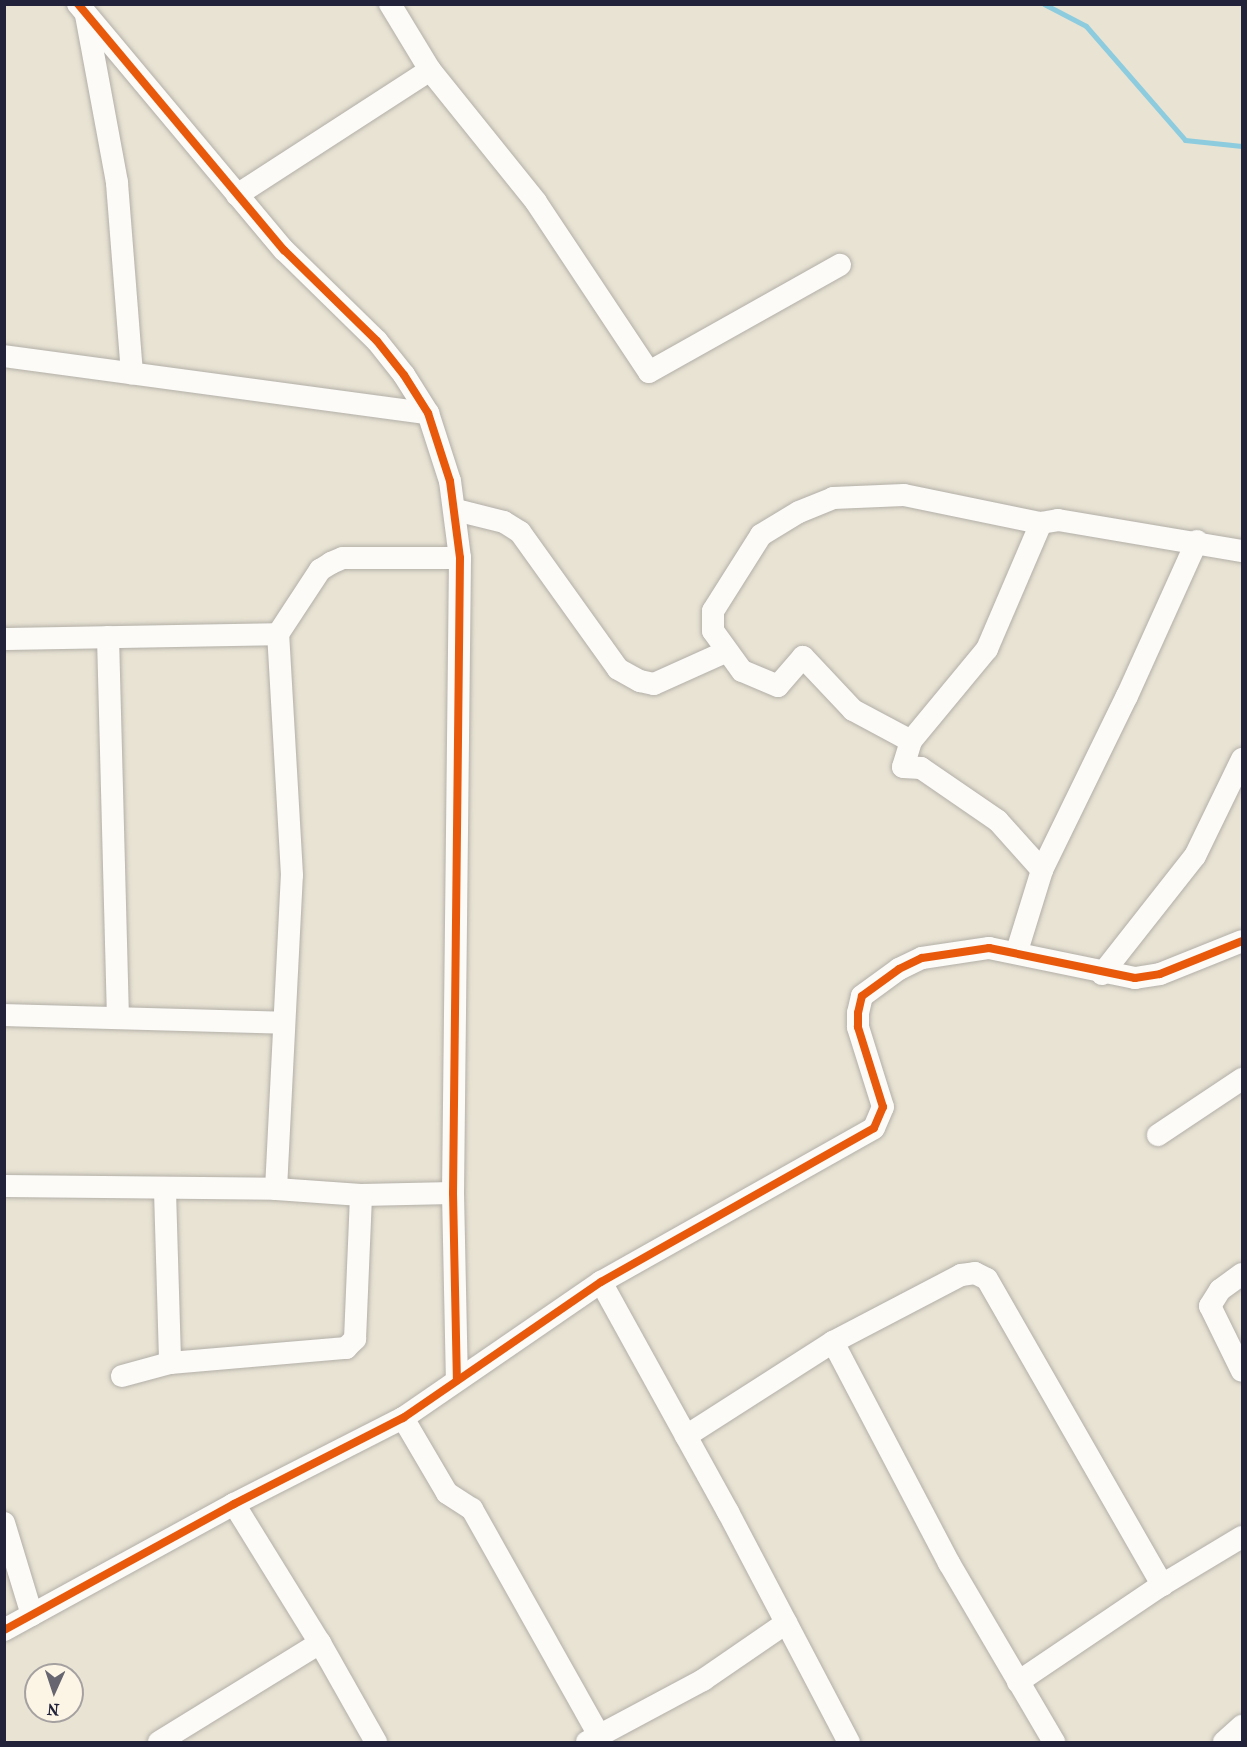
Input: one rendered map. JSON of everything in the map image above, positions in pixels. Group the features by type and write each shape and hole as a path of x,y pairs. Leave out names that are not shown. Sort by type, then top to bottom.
{"street":[{"path":"390,4 430,70 536,202 649,372 840,265"},
{"path":"82,9 284,250 377,341 428,413 456,510 460,558 453,1193 457,1380"},
{"path":"82,9 117,183 132,373"},
{"path":"237,195 430,70"},
{"path":"4,356 428,413"},
{"path":"911,741 853,710 803,657 778,686 742,671 725,652 713,631 713,611 761,535 799,512 833,498 904,495 1041,523 1058,520 1242,550"},
{"path":"456,510 504,522 520,532 618,669 640,681 654,684 725,652"},
{"path":"1041,523 987,649 911,741 903,767 921,768 998,821 1042,870"},
{"path":"1017,951 1042,870 1118,717 1197,541"},
{"path":"276,1189 282,1023 292,875 278,634 320,570 331,563 343,558 460,558"},
{"path":"4,639 278,634"},
{"path":"108,637 118,1018"},
{"path":"1102,974 1196,855 1242,759"},
{"path":"4,1630 234,1504 404,1418 601,1282 874,1128 883,1107 858,1027 862,996 922,958 957,950 1017,951 1102,974 1135,978 1160,974 1242,941"},
{"path":"4,1016 282,1023"},
{"path":"1158,1135 1242,1079"},
{"path":"4,1186 165,1191 276,1189 361,1195 453,1193"},
{"path":"165,1191 170,1363"},
{"path":"122,1376 170,1363 331,1351 350,1344 355,1339 361,1195"},
{"path":"686,1436 833,1342 961,1275 975,1273 987,1279 1162,1585"},
{"path":"1242,1274 1220,1290 1210,1306 1242,1371"},
{"path":"601,1282 686,1436 849,1743"},
{"path":"833,1342 950,1563 1054,1743"},
{"path":"404,1418 447,1493 472,1509 593,1739 703,1680 786,1623"},
{"path":"234,1504 321,1643 376,1743"},
{"path":"4,1523 32,1615"},
{"path":"1018,1682 1162,1585 1242,1537"},
{"path":"165,1741 321,1643"},
{"path":"1224,1743 1242,1726"}],"waterway":[{"path":"1044,4 1086,26 1185,140 1242,146"}],"cycle path":[{"path":"78,4 284,250 377,341 404,375 428,413 450,481 460,558 453,1193 457,1380"},
{"path":"4,1630 234,1504 403,1418 601,1282 874,1128 883,1107 858,1027 858,1013 862,996 899,969 922,958 989,948 1135,978 1160,974 1242,941"}]}
